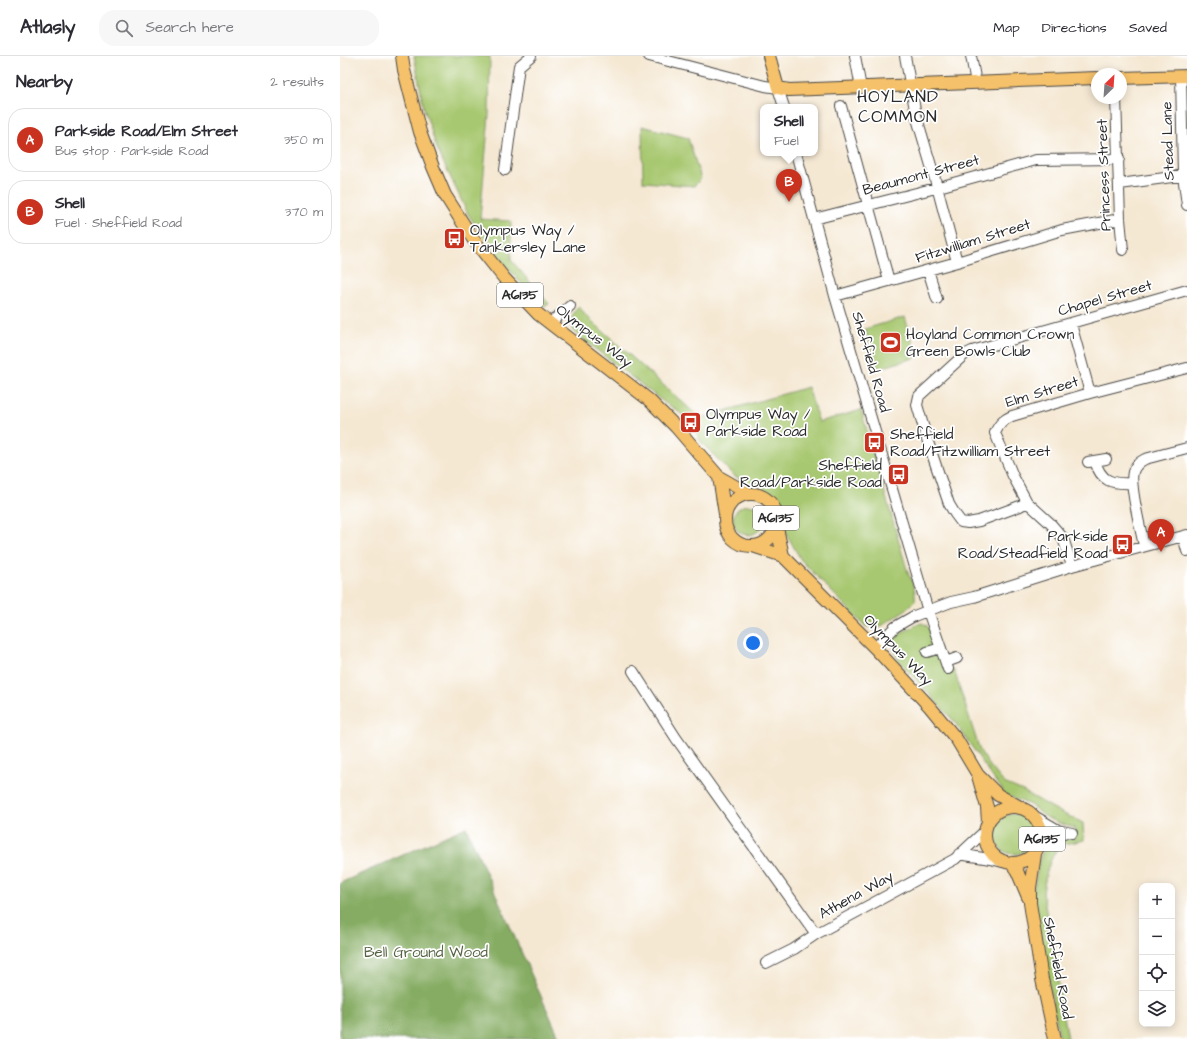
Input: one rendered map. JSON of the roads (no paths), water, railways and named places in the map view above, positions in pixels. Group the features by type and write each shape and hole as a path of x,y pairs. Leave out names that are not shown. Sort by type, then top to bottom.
{"main road":[{"name":"Olympus Way","path":"402,56 404,70 420,132 445,195 473,239 504,278 538,314 649,400 676,427 719,477 749,494 766,500 772,506 776,514 776,523 783,556"},
{"path":"769,56 778,88 803,90 1091,78"},
{"path":"1127,78 1184,76"},
{"name":"Olympus Way","path":"719,477 726,526 731,537 737,542 745,545 753,546 783,556 875,648 930,707 957,740 978,775 998,795 1029,811 1036,817"},
{"name":"A6135","path":"725,514 728,507 734,501 741,496 749,494"},
{"name":"A6135","path":"753,546 761,544 768,539 774,532 776,523"},
{"name":"Olympus Way","path":"978,775 986,802 985,840 988,849 994,857 1007,863"},
{"name":"A6135","path":"986,826 994,814 1001,809 1010,806 1020,807"},
{"name":"A6135","path":"1007,863 1021,862 1029,859 1037,851 1042,840 1042,832 1036,817"},
{"name":"Sheffield Road","path":"1030,903 1030,888 1037,851"},
{"name":"Sheffield Road","path":"1007,863 1017,871 1024,884 1030,903 1041,972 1055,1039"}],"street":[{"path":"504,170 519,66 531,56"},
{"path":"649,56 778,88 783,104"},
{"path":"855,56 861,88"},
{"path":"905,56 916,115 957,262"},
{"path":"970,56 976,83"},
{"name":"Stead Lane","path":"1184,76 1185,175 1187,205"},
{"name":"Princess Street","path":"1116,104 1120,219 1123,250"},
{"path":"841,106 889,281"},
{"name":"Sheffield Road","path":"797,156 835,296 928,611 947,665 957,658"},
{"name":"Beaumont Street","path":"814,219 1036,160 1119,159"},
{"path":"1120,184 1185,175"},
{"name":"Fitzwilliam Street","path":"835,296 957,262 1062,230 1120,219"},
{"path":"928,270 937,299"},
{"name":"Chapel Street","path":"1027,502 986,519 968,523 961,522 949,504 928,442 917,405 919,396 964,355 972,351 1187,290"},
{"path":"550,323 570,306"},
{"path":"1071,324 1090,393"},
{"name":"Elm Street","path":"1072,566 1063,538 1050,523 1027,502 1013,476 995,433 998,426 1004,420 1012,416 1090,393 1187,368"},
{"path":"1144,546 1132,483 1133,471 1139,462 1145,459 1187,448"},
{"path":"1106,459 1091,462 1101,476 1107,480 1121,483 1132,483"},
{"path":"875,648 895,627 914,616 951,602 974,597 1072,566 1185,535 1187,551"},
{"path":"926,652 941,648"},
{"path":"633,671 676,738 816,934"},
{"path":"1036,817 1047,824 1069,833 1052,838 1037,851"},
{"name":"Athena Way","path":"766,963 794,949 816,934 954,859 986,826"},
{"path":"959,854 971,857 986,857 1007,863"}],"place":[{"name":"Shell","path":"789,202"},
{"name":"Olympus Way / Tankersley Lane","path":"454,239"},
{"name":"Hoyland Common Crown Green Bowls Club","path":"891,343"},
{"name":"Olympus Way / Parkside Road","path":"691,423"},
{"name":"Sheffield Road/Fitzwilliam Street","path":"875,443"},
{"name":"Sheffield Road/Parkside Road","path":"898,474"},
{"name":"Parkside Road/Steadfield Road","path":"1123,545"},
{"name":"Parkside Road/Elm Street","path":"1161,552"}],"district":[{"name":"HOYLAND COMMON","path":"898,107"}],"park label":[{"name":"Bell Ground Wood","path":"426,952"}]}
